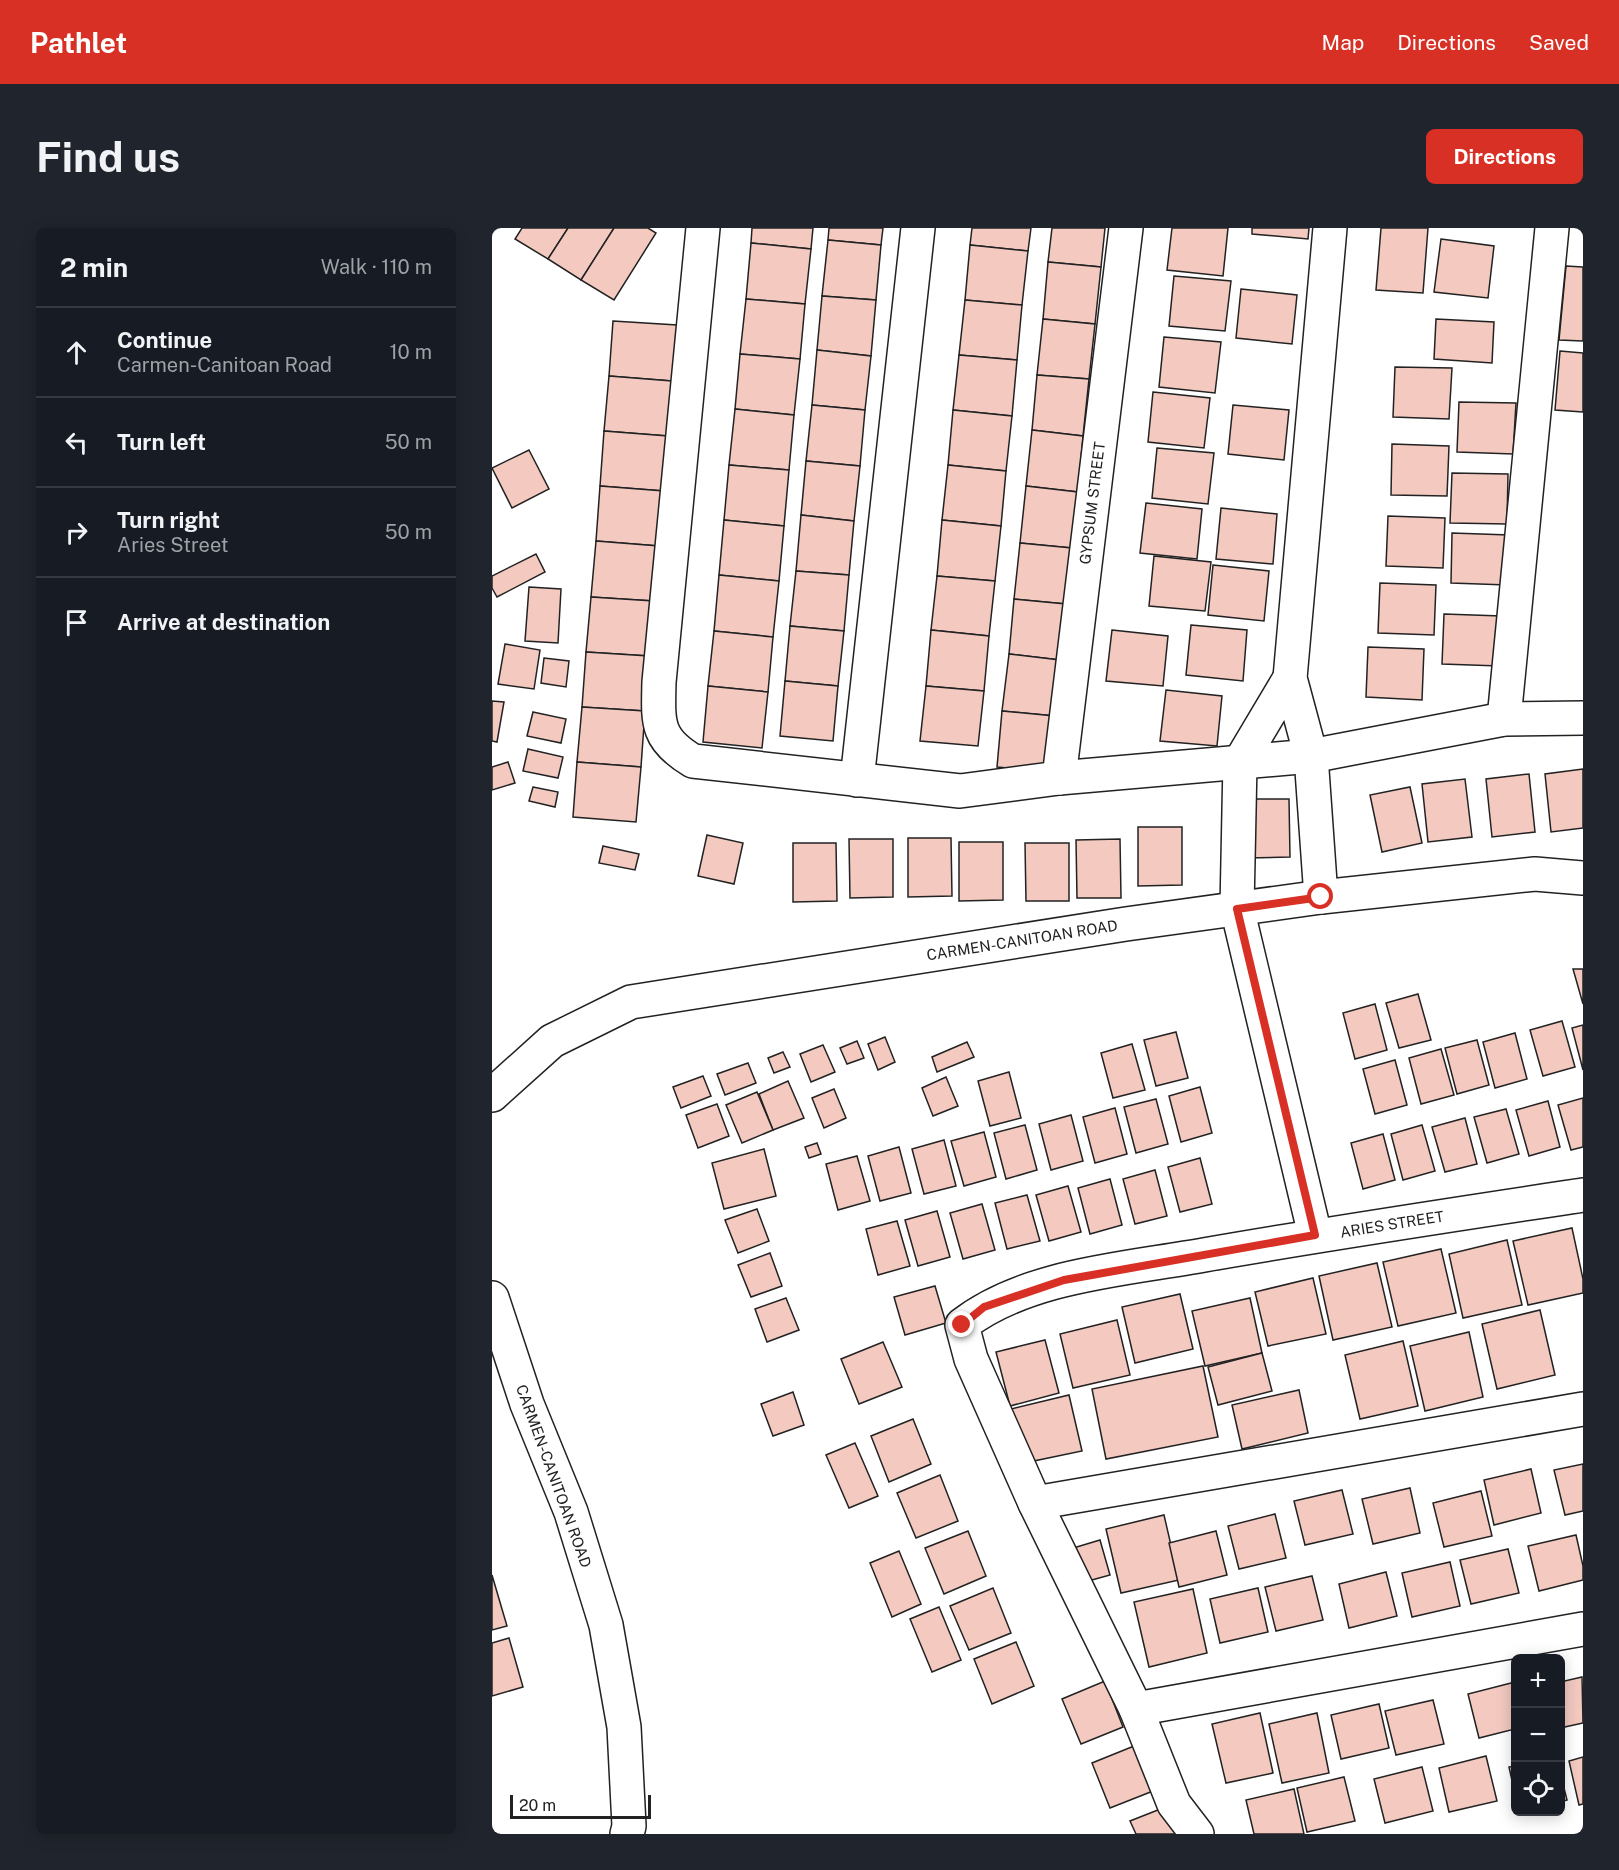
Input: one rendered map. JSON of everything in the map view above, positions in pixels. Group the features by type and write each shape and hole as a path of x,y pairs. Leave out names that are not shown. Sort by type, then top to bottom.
{"street":[{"path":"703,228 659,682 658,717 664,739 675,750 693,761 960,791 1059,778 1311,756 1504,719 1583,718"},
{"path":"856,780 918,228"},
{"name":"GYPSUM STREET","path":"1059,778 1126,228"},
{"path":"1321,897 1311,756 1290,678 1330,228"},
{"path":"1504,719 1552,228"},
{"path":"1290,678 1240,762 1237,909 1315,1235"},
{"name":"CARMEN-CANITOAN ROAD","path":"492,1092 552,1041 631,1002 1321,897 1535,874 1583,878"},
{"name":"ARIES STREET","path":"1035,1503 971,1359 962,1325 984,1307 1064,1280 1315,1235 1583,1195"},
{"name":"CARMEN-CANITOAN ROAD","path":"492,1298 527,1404 571,1512 606,1625 624,1727 630,1826 627,1834"},
{"path":"1197,1834 1174,1804 1136,1709 1035,1503 1583,1409"},
{"path":"1136,1709 1583,1629"}],"building":[{"path":"522,228 568,228 548,259 515,239"},
{"path":"568,228 614,228 581,280 548,259"},
{"path":"614,228 648,228 656,233 614,300 581,280"},
{"path":"752,228 813,228 811,249 751,243"},
{"path":"829,228 883,228 881,245 828,240"},
{"path":"972,228 1031,228 1028,251 970,245"},
{"path":"1052,228 1105,228 1101,267 1048,262"},
{"path":"1172,228 1228,228 1223,276 1167,270"},
{"path":"1252,228 1309,228 1308,239 1252,234"},
{"path":"1381,228 1428,228 1423,293 1376,290"},
{"path":"1441,239 1494,246 1488,298 1434,292"},
{"path":"828,240 881,245 876,300 822,296"},
{"path":"751,243 811,249 805,304 746,299"},
{"path":"970,245 1028,251 1022,305 965,300"},
{"path":"1048,262 1101,267 1095,324 1043,319"},
{"path":"1566,266 1583,267 1583,341 1559,340"},
{"path":"1174,276 1231,281 1225,331 1169,326"},
{"path":"1241,289 1297,295 1292,344 1236,338"},
{"path":"822,296 876,300 871,356 817,350"},
{"path":"746,299 805,304 800,359 740,354"},
{"path":"965,300 1022,305 1017,360 959,355"},
{"path":"1043,319 1095,324 1089,379 1037,375"},
{"path":"1436,319 1494,322 1492,363 1434,359"},
{"path":"613,321 677,325 672,381 609,376"},
{"path":"1164,337 1221,342 1215,393 1159,387"},
{"path":"817,350 871,356 865,410 812,405"},
{"path":"1560,351 1583,353 1583,412 1555,410"},
{"path":"740,354 800,359 794,415 735,409"},
{"path":"959,355 1017,360 1012,416 953,410"},
{"path":"1395,367 1452,368 1449,419 1393,417"},
{"path":"1037,375 1089,379 1083,436 1032,430"},
{"path":"609,376 672,381 668,436 604,431"},
{"path":"1153,392 1210,398 1204,448 1148,442"},
{"path":"1459,402 1516,403 1513,454 1457,452"},
{"path":"812,405 865,410 860,466 806,461"},
{"path":"1233,405 1289,410 1284,460 1228,454"},
{"path":"735,409 794,415 789,470 729,465"},
{"path":"953,410 1012,416 1006,471 948,465"},
{"path":"1032,430 1083,436 1078,492 1026,486"},
{"path":"604,431 668,436 664,491 600,486"},
{"path":"1392,444 1449,446 1447,496 1391,495"},
{"path":"1157,448 1214,453 1208,504 1152,498"},
{"path":"529,450 549,489 512,508 492,468"},
{"path":"806,461 860,466 854,521 801,515"},
{"path":"729,465 789,470 784,526 724,520"},
{"path":"948,465 1006,471 1001,526 942,520"},
{"path":"1452,473 1508,474 1507,524 1450,523"},
{"path":"600,486 664,491 659,546 596,541"},
{"path":"1026,486 1078,492 1072,548 1020,543"},
{"path":"1146,503 1202,509 1197,559 1140,553"},
{"path":"1221,508 1277,514 1273,564 1216,559"},
{"path":"801,515 854,521 849,575 796,571"},
{"path":"1388,516 1445,518 1443,568 1386,566"},
{"path":"724,520 784,526 779,581 719,575"},
{"path":"942,520 1001,526 995,581 937,576"},
{"path":"1452,533 1509,535 1507,585 1451,583"},
{"path":"596,541 659,546 654,601 591,597"},
{"path":"1020,543 1072,548 1066,604 1014,599"},
{"path":"536,554 545,572 497,597 492,588 492,576"},
{"path":"1154,556 1211,562 1205,611 1149,606"},
{"path":"1213,565 1269,571 1264,621 1208,615"},
{"path":"796,571 849,575 844,631 790,626"},
{"path":"719,575 779,581 773,637 714,631"},
{"path":"937,576 995,581 989,636 931,630"},
{"path":"1380,583 1436,585 1434,635 1378,633"},
{"path":"529,587 561,589 558,643 525,641"},
{"path":"591,597 654,601 649,656 586,652"},
{"path":"1014,599 1066,604 1060,660 1009,654"},
{"path":"1444,614 1501,616 1499,666 1442,664"},
{"path":"1191,625 1247,630 1243,681 1186,675"},
{"path":"790,626 844,631 838,686 785,681"},
{"path":"931,630 989,636 984,691 926,686"},
{"path":"1112,630 1168,636 1163,686 1106,681"},
{"path":"714,631 773,637 768,692 708,686"},
{"path":"505,644 540,650 534,689 498,684"},
{"path":"1368,647 1424,649 1422,700 1366,697"},
{"path":"586,652 649,656 645,711 582,707"},
{"path":"1009,654 1060,660 1055,716 1002,711"},
{"path":"544,658 569,661 566,687 541,683"},
{"path":"785,681 838,686 833,741 780,736"},
{"path":"708,686 768,692 762,748 703,742"},
{"path":"926,686 984,691 978,746 920,741"},
{"path":"1166,690 1222,696 1217,746 1160,741"},
{"path":"492,701 504,702 497,742 492,741"},
{"path":"582,707 645,711 641,767 577,762"},
{"path":"1002,711 1055,716 1049,772 997,767"},
{"path":"533,712 566,719 561,743 527,736"},
{"path":"528,749 563,757 558,778 523,771"},
{"path":"508,762 515,783 492,790 492,767"},
{"path":"577,762 641,767 636,822 573,817"},
{"path":"1583,769 1583,828 1551,832 1545,774"},
{"path":"1529,774 1535,832 1492,837 1486,779"},
{"path":"1465,779 1472,837 1428,842 1422,784"},
{"path":"533,787 558,792 555,807 529,801"},
{"path":"1410,787 1422,843 1382,852 1370,795"},
{"path":"1246,799 1289,799 1290,857 1246,858"},
{"path":"1138,827 1182,827 1182,885 1138,886"},
{"path":"707,835 743,843 734,884 698,876"},
{"path":"908,838 951,838 952,896 908,897"},
{"path":"849,839 893,839 893,897 850,898"},
{"path":"1120,839 1121,898 1077,898 1076,840"},
{"path":"959,842 1003,842 1003,900 959,901"},
{"path":"793,843 836,843 837,901 793,902"},
{"path":"1025,843 1069,843 1069,901 1026,901"},
{"path":"603,846 639,854 635,870 599,863"},
{"path":"1573,969 1583,969 1583,1004"},
{"path":"1418,994 1431,1040 1399,1048 1386,1003"},
{"path":"1375,1004 1387,1050 1355,1059 1343,1013"},
{"path":"1562,1021 1575,1067 1543,1076 1530,1030"},
{"path":"1583,1025 1583,1070 1572,1028"},
{"path":"1176,1032 1188,1078 1156,1086 1144,1040"},
{"path":"1515,1033 1527,1079 1495,1088 1483,1042"},
{"path":"885,1037 895,1062 878,1070 868,1044"},
{"path":"1477,1040 1489,1085 1457,1094 1445,1048"},
{"path":"857,1041 864,1058 847,1064 840,1048"},
{"path":"967,1042 974,1057 937,1072 932,1057"},
{"path":"1132,1044 1145,1090 1113,1098 1101,1053"},
{"path":"823,1045 835,1072 811,1082 800,1054"},
{"path":"1441,1049 1454,1095 1421,1104 1409,1058"},
{"path":"783,1052 790,1067 774,1073 768,1058"},
{"path":"1395,1060 1407,1105 1375,1114 1363,1069"},
{"path":"748,1063 756,1083 725,1095 717,1074"},
{"path":"1009,1072 1021,1118 990,1126 978,1081"},
{"path":"703,1076 711,1096 681,1108 673,1087"},
{"path":"946,1077 958,1106 933,1116 922,1088"},
{"path":"788,1081 804,1118 773,1130 759,1094"},
{"path":"1200,1087 1212,1133 1181,1142 1169,1096"},
{"path":"834,1089 846,1118 824,1128 812,1098"},
{"path":"757,1092 773,1130 742,1143 726,1105"},
{"path":"1583,1098 1583,1147 1571,1150 1558,1105"},
{"path":"1156,1099 1168,1144 1136,1153 1124,1107"},
{"path":"1548,1101 1560,1147 1529,1156 1516,1110"},
{"path":"717,1104 729,1136 698,1148 686,1115"},
{"path":"1115,1108 1127,1154 1095,1163 1083,1117"},
{"path":"1506,1109 1519,1154 1487,1163 1474,1117"},
{"path":"1071,1115 1083,1161 1051,1170 1039,1124"},
{"path":"1465,1118 1477,1164 1445,1172 1432,1127"},
{"path":"1025,1125 1037,1170 1006,1179 994,1133"},
{"path":"1422,1125 1435,1171 1403,1180 1391,1134"},
{"path":"984,1132 996,1177 964,1186 951,1141"},
{"path":"1383,1134 1395,1180 1363,1189 1351,1143"},
{"path":"944,1140 956,1186 924,1194 912,1149"},
{"path":"817,1143 821,1154 809,1158 805,1147"},
{"path":"899,1147 911,1193 880,1201 868,1156"},
{"path":"764,1149 776,1196 724,1209 712,1163"},
{"path":"857,1156 870,1201 838,1210 826,1164"},
{"path":"1200,1158 1212,1204 1180,1212 1168,1167"},
{"path":"1155,1170 1167,1216 1135,1224 1123,1179"},
{"path":"1110,1179 1122,1225 1090,1234 1078,1188"},
{"path":"1068,1186 1081,1232 1049,1241 1036,1195"},
{"path":"1027,1195 1040,1241 1007,1249 995,1203"},
{"path":"982,1204 995,1250 963,1259 950,1213"},
{"path":"757,1209 769,1241 738,1253 725,1220"},
{"path":"937,1211 950,1257 918,1266 905,1220"},
{"path":"897,1221 910,1266 878,1275 866,1229"},
{"path":"1572,1228 1583,1279 1583,1293 1528,1305 1513,1241"},
{"path":"1507,1240 1522,1305 1463,1318 1449,1254"},
{"path":"1441,1249 1456,1313 1398,1326 1383,1262"},
{"path":"770,1253 782,1286 751,1297 738,1265"},
{"path":"1377,1263 1392,1327 1333,1340 1319,1276"},
{"path":"1313,1278 1326,1334 1268,1346 1255,1292"},
{"path":"935,1286 946,1323 905,1335 894,1297"},
{"path":"1180,1294 1193,1349 1135,1363 1122,1307"},
{"path":"786,1298 799,1330 767,1342 755,1309"},
{"path":"1250,1298 1262,1353 1205,1366 1192,1311"},
{"path":"1540,1310 1555,1375 1497,1389 1482,1324"},
{"path":"1117,1320 1130,1375 1073,1388 1060,1334"},
{"path":"1469,1332 1483,1397 1425,1411 1410,1346"},
{"path":"1045,1340 1059,1393 1010,1406 996,1352"},
{"path":"1403,1341 1418,1406 1360,1419 1345,1355"},
{"path":"883,1342 902,1387 859,1404 841,1359"},
{"path":"1262,1353 1272,1391 1218,1405 1208,1367"},
{"path":"1203,1366 1218,1437 1106,1459 1092,1389"},
{"path":"1299,1390 1308,1433 1242,1449 1232,1405"},
{"path":"793,1392 804,1425 773,1436 761,1404"},
{"path":"1069,1395 1082,1451 1024,1463 1011,1409"},
{"path":"913,1419 931,1464 889,1482 871,1436"},
{"path":"855,1443 878,1496 849,1508 826,1455"},
{"path":"1583,1464 1583,1511 1565,1515 1554,1470"},
{"path":"1531,1469 1541,1513 1494,1525 1484,1480"},
{"path":"940,1475 958,1521 916,1538 897,1493"},
{"path":"1410,1488 1420,1533 1373,1544 1362,1499"},
{"path":"1342,1490 1353,1534 1305,1545 1294,1501"},
{"path":"1481,1491 1492,1536 1444,1547 1433,1503"},
{"path":"1275,1514 1286,1558 1239,1569 1228,1526"},
{"path":"1164,1515 1179,1580 1121,1593 1106,1529"},
{"path":"968,1531 986,1576 944,1594 925,1548"},
{"path":"1216,1531 1227,1575 1179,1587 1169,1543"},
{"path":"1576,1535 1583,1566 1583,1580 1539,1591 1528,1546"},
{"path":"1100,1540 1110,1575 1070,1586 1060,1552"},
{"path":"1508,1549 1519,1593 1471,1604 1460,1560"},
{"path":"899,1551 921,1604 892,1617 870,1563"},
{"path":"1450,1562 1460,1606 1412,1617 1402,1573"},
{"path":"1386,1572 1397,1616 1349,1628 1339,1584"},
{"path":"492,1575 507,1626 492,1630"},
{"path":"1312,1576 1323,1620 1276,1631 1265,1587"},
{"path":"993,1588 1011,1633 969,1650 950,1606"},
{"path":"1258,1588 1268,1632 1220,1643 1210,1599"},
{"path":"1193,1589 1207,1653 1149,1667 1134,1602"},
{"path":"939,1607 961,1660 932,1672 910,1619"},
{"path":"509,1638 523,1687 492,1696 492,1643"},
{"path":"1016,1642 1034,1686 992,1704 974,1659"},
{"path":"1582,1677 1583,1723 1565,1727 1565,1708 1565,1681"},
{"path":"1105,1681 1123,1727 1081,1744 1062,1699"},
{"path":"1511,1683 1511,1730 1479,1738 1468,1694"},
{"path":"1433,1700 1444,1744 1396,1755 1385,1711"},
{"path":"1379,1704 1389,1748 1341,1759 1331,1715"},
{"path":"1260,1713 1273,1773 1226,1783 1212,1724"},
{"path":"1317,1713 1329,1773 1282,1783 1269,1724"},
{"path":"1134,1746 1153,1791 1110,1808 1092,1763"},
{"path":"1486,1756 1497,1801 1449,1812 1439,1768"},
{"path":"1583,1757 1583,1804 1579,1805 1569,1761"},
{"path":"1422,1767 1433,1811 1385,1823 1374,1779"},
{"path":"1344,1777 1355,1821 1307,1832 1297,1788"},
{"path":"1294,1789 1304,1834 1254,1834 1246,1800"},
{"path":"1173,1804 1185,1834 1136,1834 1130,1821"}],"route":[{"path":"962,1325 984,1307 1064,1280 1315,1235 1237,909 1321,897"}]}
